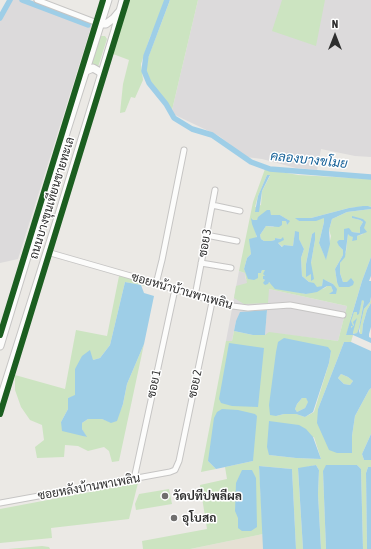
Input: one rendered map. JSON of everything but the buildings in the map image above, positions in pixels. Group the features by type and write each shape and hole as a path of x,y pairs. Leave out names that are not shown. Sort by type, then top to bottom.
{"main road":[{"name":"ถนนบางขุนเทียนชายทะเล","path":"0,346 84,72 108,0"},
{"name":"ถนนบางขุนเทียนชายทะเล","path":"0,401 47,252 123,0"},
{"path":"100,24 106,24 114,18 120,10"},
{"path":"84,72 93,68 100,72 101,75"}],"street":[{"path":"36,0 100,24"},
{"path":"156,284 184,150"},
{"name":"ซอย 3","path":"195,296 215,190"},
{"path":"212,205 240,211"},
{"path":"206,235 237,241"},
{"name":"ซอยหน้าบ้านพาเพลิน","path":"47,252 175,289 212,302 238,308 290,305 343,315"},
{"path":"201,263 231,268"},
{"name":"ซอย 1","path":"134,479 175,289"},
{"name":"ซอย 2","path":"177,467 212,302"},
{"name":"ซอยหลังบ้านพาเพลิน","path":"0,503 170,472 177,467"}],"shaded area":[{"path":"8,0 23,0 92,24 18,259 0,263 0,14"},
{"path":"198,0 371,0 371,157 355,156 321,149 317,170 296,168 262,159 246,157 219,136 173,114 172,110"},
{"path":"239,271 245,273 246,280 269,289 347,306 338,341 280,334 265,335 267,310 236,321 232,341 226,341"},
{"path":"263,534 263,549 190,549"}],"green space":[{"path":"129,0 165,0 141,64 143,80 135,98 131,97 125,112 120,113 123,84 129,60 113,54"},
{"path":"170,0 198,0 172,110 151,82 146,71 148,58"},
{"path":"282,0 325,0 316,46 272,31"},
{"path":"99,36 105,36 107,39 98,67 91,66"},
{"path":"265,169 298,175 371,179 371,207 349,208 311,218 296,218 299,221 324,218 319,243 326,259 331,236 329,230 332,219 347,212 371,209 371,257 350,321 354,312 359,311 363,300 359,328 357,333 353,334 352,332 356,319 353,327 351,328 351,322 346,335 353,335 351,342 344,342 318,409 352,453 352,436 355,416 371,388 371,434 362,454 364,460 371,460 371,467 368,467 366,473 367,549 363,549 361,469 357,465 323,471 326,549 321,549 318,494 319,470 316,465 298,469 303,549 296,549 292,469 259,466 263,534 190,549 143,549 142,541 207,529 200,485 227,479 225,467 253,461 208,461 216,469 201,472 226,341 232,341 234,331 253,335 265,335 269,332 338,341 347,306 269,289 268,303 244,304 234,298 236,286 247,283 245,273 239,271 253,202","holes":["267,175 270,176 262,191 261,205 255,207","270,213 271,215 280,215 288,220 287,225 286,221 282,221 273,227 266,226 260,235 261,239 264,241 275,240 275,238 281,239 278,243 283,247 284,245 293,246 295,232 304,249 301,258 302,276 317,288 322,286 323,280 333,284 336,294 330,294 333,291 331,286 327,286 306,294 272,284 263,279 265,276 265,270 262,270 261,273 258,273 249,279 244,269 247,258 251,254 250,239 257,238 252,218 253,220 257,220","352,218 363,219 364,228 363,234 357,236 352,241 354,236 348,233 346,252 340,263 340,273 343,282 347,282 349,287 345,287 337,282 335,269 343,255 343,250 339,246 344,241 344,229 360,233 360,227 363,222","315,233 311,263 311,273 307,276 306,264 312,234","264,348 241,406 232,406","331,351 329,363 314,412 305,417 296,414 276,416","314,437 321,459 269,455"]},
{"path":"119,276 128,277 146,286 125,282 110,345 100,358 75,369 75,396 68,398 68,409 61,422 86,437 82,429 82,423 88,419 102,419 111,422 116,421 123,404 127,384 144,344 119,461 112,462 109,451 104,447 88,451 78,446 65,445 64,457 37,458 35,447 44,440 42,425 30,420 21,407 15,390 15,375 65,389 76,330 107,336"},
{"path":"371,297 371,303 367,310 362,334 360,334 360,325 364,309 370,302"},
{"path":"341,374 353,381 350,385 344,384 338,378"},
{"path":"302,398 306,398 309,401 305,408 297,412 295,409"},
{"path":"138,483 129,519 51,528 52,538 0,543 0,509"},
{"path":"169,489 172,504 136,510 135,504 139,494"},
{"path":"42,546 49,547 50,549 8,549"}],"water":[{"path":"267,175 270,175 262,191 259,212 255,212 258,196"},
{"path":"363,206 371,207 371,209 347,212 332,219 329,230 330,244 326,260 319,243 324,218 316,221 299,221 295,218 311,218"},
{"path":"267,210 270,210 271,215 280,215 290,221 287,225 286,221 282,221 282,225 279,227 266,226 260,235 261,239 264,241 271,241 275,240 275,238 281,239 283,237 284,240 278,243 282,247 284,245 293,246 295,231 299,232 299,239 304,249 301,258 302,276 309,282 314,283 317,287 322,286 323,279 333,284 337,289 336,294 329,294 333,291 331,286 327,286 317,292 306,294 275,289 269,282 265,285 263,283 265,280 263,279 263,276 265,276 263,274 265,270 258,273 258,278 254,280 248,279 244,269 247,258 251,254 249,239 257,237 251,218 253,220 257,220 258,217"},
{"path":"352,216 363,219 366,222 364,228 367,232 357,236 357,240 352,241 353,237 348,234 345,257 340,263 340,273 343,282 347,282 351,278 354,282 353,285 349,287 339,287 335,269 343,255 343,250 337,242 339,240 344,240 344,229 349,228 352,232 360,233 360,227 363,222 352,218"},
{"path":"315,232 311,263 314,279 311,281 311,274 306,277 306,264 312,234"},
{"path":"371,257 371,276 369,281 371,281 371,297 370,302 364,309 359,331 360,334 362,334 367,310 371,303 371,327 369,337 371,338 371,343 353,335 346,335 362,281","holes":["362,300 364,301 357,333 353,334 357,318 353,322 353,326 351,321 354,312 357,312 357,315 359,314"]},
{"path":"125,282 141,285 144,293 154,296 144,344 127,384 123,404 117,421 111,423 102,419 88,419 82,423 82,429 87,437 62,431 61,422 68,409 68,398 75,395 75,369 82,356 90,350 93,360 100,358 110,345"},
{"path":"267,310 265,335 253,335 234,331 240,312"},
{"path":"284,338 328,347 331,351 329,363 313,412 305,417 296,414 276,416 270,415 269,405 278,342","holes":["302,398 306,398 308,402 305,408 297,412 295,409 297,404"]},
{"path":"344,342 351,342 371,351 371,388 355,416 352,436 352,453 337,453 329,450 317,423 318,409","holes":["341,374 353,381 350,385 344,384 338,378"]},
{"path":"229,343 264,348 258,407 232,406 221,403 219,399"},
{"path":"222,409 238,410 255,414 257,416 253,461 216,469 208,461 214,418 217,412"},
{"path":"269,421 299,425 306,429 313,437 321,459 269,455 267,447"},
{"path":"371,434 371,460 364,460 362,454"},
{"path":"316,465 319,470 318,494 321,549 303,549 298,468"},
{"path":"326,465 357,465 361,469 363,549 326,549 323,471"},
{"path":"259,466 292,469 296,549 263,549"},
{"path":"368,467 371,467 371,549 367,549 366,473"},
{"path":"242,470 252,470 256,478 257,527 251,531 242,531 238,528 238,518 235,511 236,483"}],"waterway":[{"path":"0,18 10,0"},
{"path":"22,0 88,25"},
{"name":"คลองบางขโมย","path":"167,0 146,56 144,71 149,83 166,104 174,118 192,129 212,135 251,162 270,169 371,177"}],"cycle path":[{"path":"0,335 103,0"},
{"path":"0,414 127,0"}],"place":[{"name":"วัดปทีปพลีผล","path":"165,496"},
{"name":"อุโบสถ","path":"174,518"}]}
